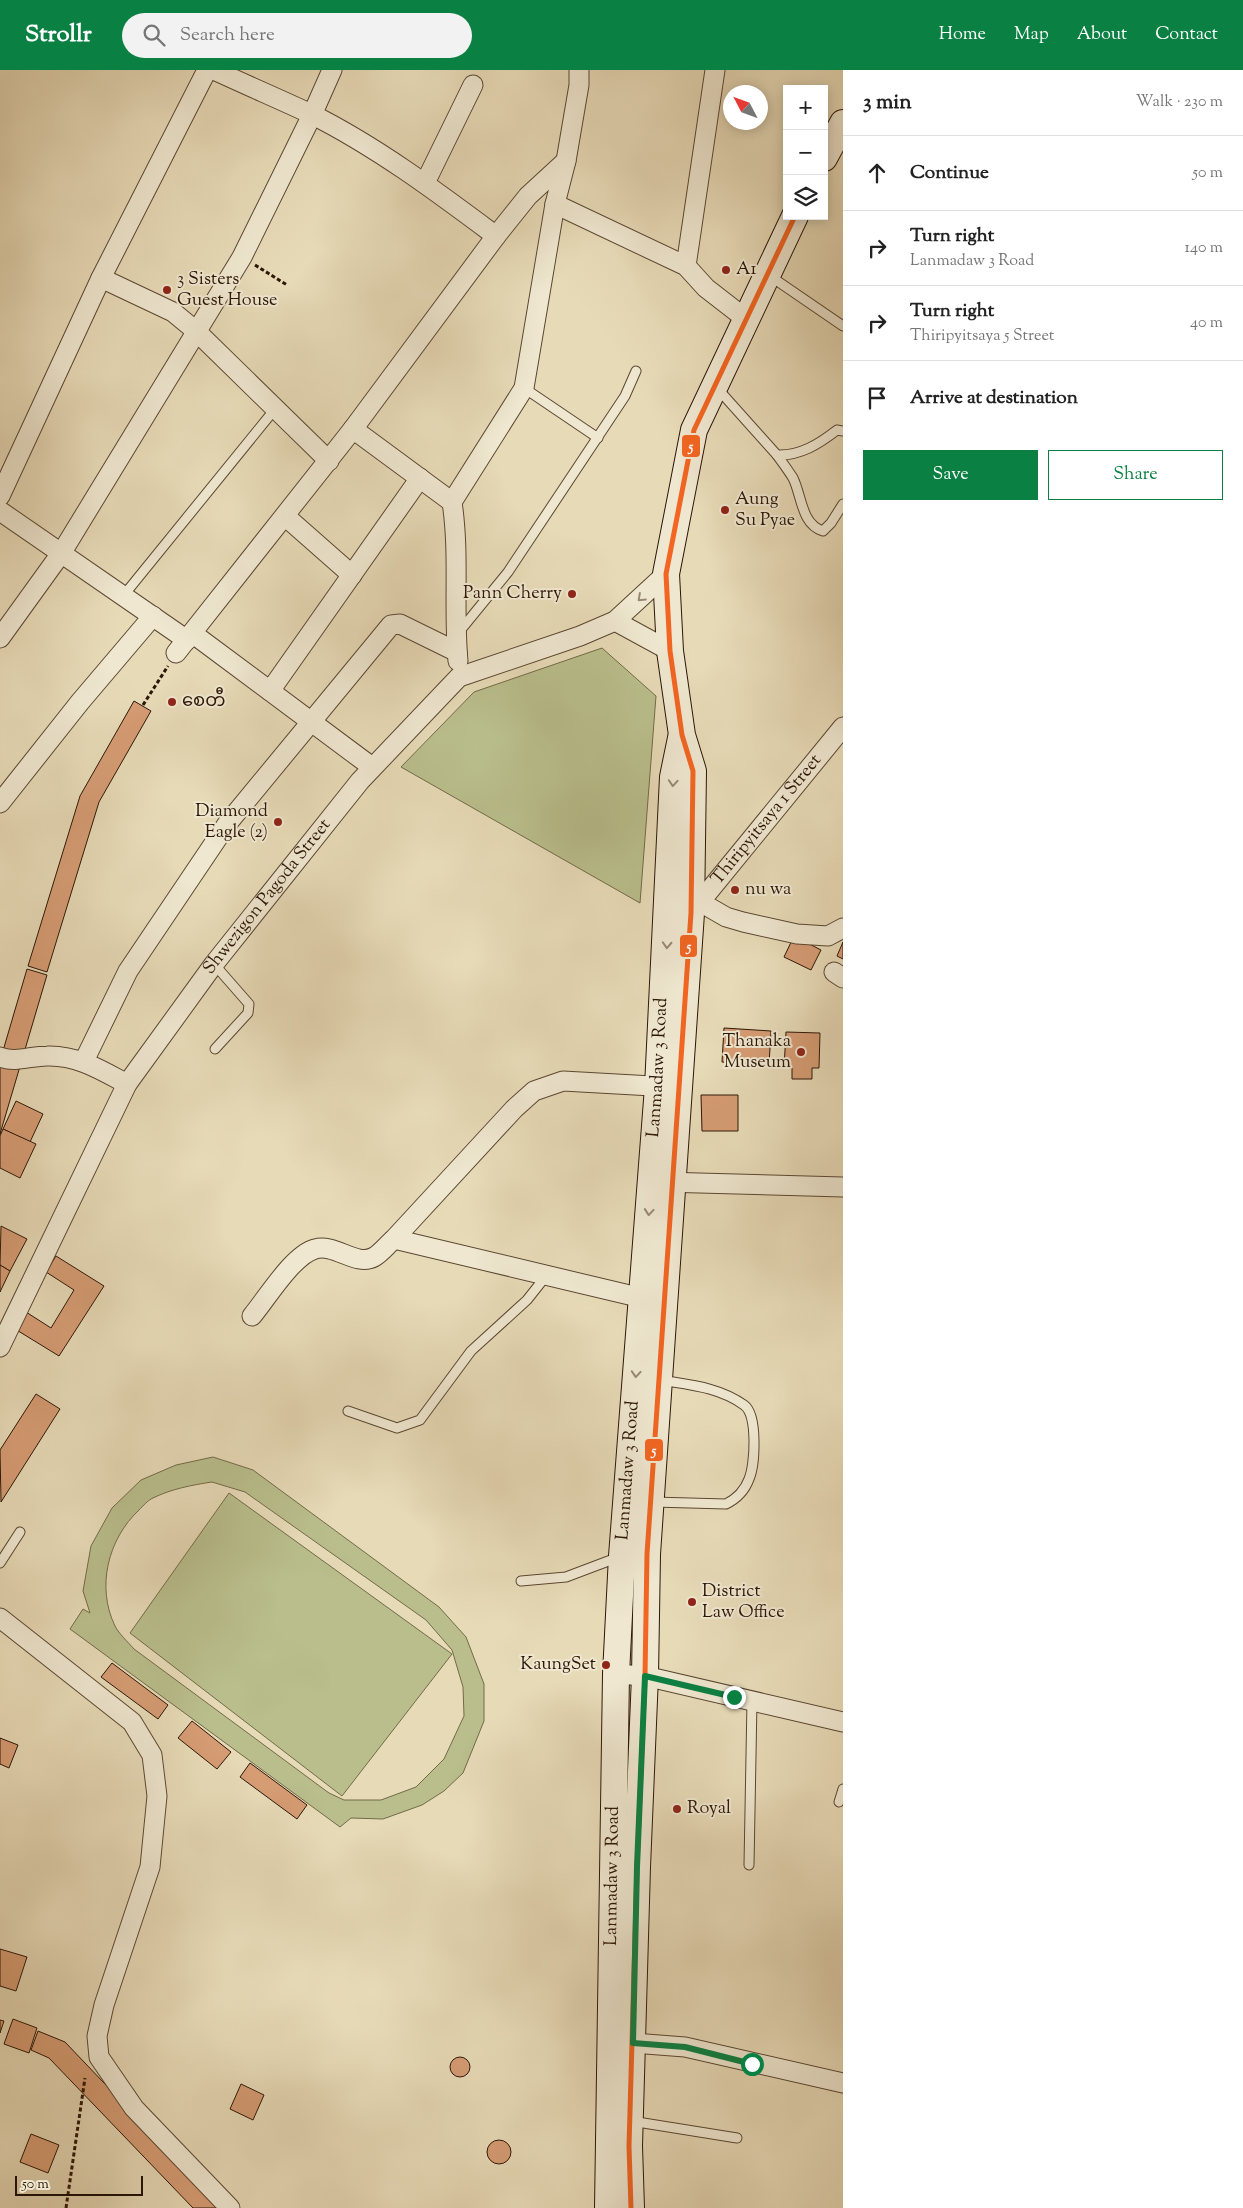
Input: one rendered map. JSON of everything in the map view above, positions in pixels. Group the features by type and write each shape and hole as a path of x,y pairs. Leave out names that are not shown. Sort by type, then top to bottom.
{"main road":[{"path":"828,151 843,123"},
{"name":"Lanmadaw 3 Road","path":"669,1087 695,907 693,771 682,735 670,651 666,574 694,430 793,220"},
{"name":"Lanmadaw 3 Road","path":"631,2208 623,2137 616,1674 635,1555 651,1502 659,1380 663,1182 669,1087 673,777 682,735"},
{"name":"Lanmadaw 3 Road","path":"608,2208 623,2137 633,2043 637,1867 645,1676 635,1555 642,1298 663,1182"}],"street":[{"path":"0,496 101,278 207,70"},
{"path":"214,70 312,115 425,183 496,236"},
{"path":"0,638 62,552 242,257 332,70"},
{"path":"459,677 456,644 457,532 452,502 524,388 555,204 566,160 579,85 579,70"},
{"path":"686,266 716,70"},
{"path":"425,183 473,85"},
{"path":"185,642 353,429 496,236 528,196 566,160"},
{"path":"555,204 686,266 706,288 746,319"},
{"path":"101,278 173,312 196,331 328,460"},
{"path":"353,429 452,502"},
{"path":"270,691 420,478"},
{"path":"0,511 124,595 185,642 270,691 372,767"},
{"path":"285,516 352,575"},
{"name":"Shwezigon Pagoda Street","path":"0,1347 128,1084 214,964 372,767 459,677 580,636 615,621 666,574"},
{"path":"0,803 80,702 153,616"},
{"path":"615,621 670,651"},
{"path":"84,1061 128,971 227,824 391,625 400,624 456,644"},
{"name":"Thiripyitsaya 1 Street","path":"695,907 843,727"},
{"path":"695,907 743,922 797,934 828,936 843,928"},
{"path":"0,1057 8,1060 47,1056 84,1061 128,1084"},
{"path":"252,1316 294,1264 305,1254 316,1248 333,1249 363,1260 374,1257 394,1239 514,1109 534,1091 563,1081 669,1087"},
{"path":"663,1182 843,1186"},
{"path":"394,1239 642,1298"},
{"path":"0,1618 132,1722 152,1755 157,1796 150,1867 104,2004 97,2036 99,2057 134,2108 230,2208"},
{"path":"616,1674 645,1676 843,1722"},
{"path":"633,2043 685,2047 843,2083"}],"lane":[{"path":"767,274 843,326"},
{"path":"456,644 508,572 598,438 625,396 636,371"},
{"path":"715,386 777,455 793,479 808,520 815,528 823,531 831,523 843,504"},
{"path":"524,388 598,438"},
{"path":"124,595 275,409"},
{"path":"777,455 792,455 825,439 837,430 843,431"},
{"path":"214,964 249,1004 248,1013 215,1049"},
{"path":"348,1411 397,1428 420,1420 471,1351 527,1300 546,1276"},
{"path":"651,1502 726,1504 736,1499 750,1479 755,1442 752,1416 746,1406 712,1388 659,1380"},
{"path":"0,1563 20,1532"},
{"path":"521,1581 566,1577 635,1555"},
{"path":"749,1865 752,1701"},
{"path":"839,1802 843,1789"},
{"path":"623,2137 737,2138"}],"path":[{"path":"242,257 287,284"},
{"path":"143,706 185,642"},
{"path":"66,2208 84,2078"}],"green space":[{"path":"602,648 656,696 640,903 401,767 474,692"},
{"path":"213,1457 253,1470 439,1607 466,1637 484,1684 484,1721 463,1773 444,1791 422,1805 383,1819 351,1818 340,1827 70,1629 83,1609 90,1613 83,1591 91,1546 112,1508 141,1480 176,1465","holes":["212,1482 245,1492 426,1620 452,1650 463,1687 464,1716 444,1759 416,1787 381,1800 344,1800 329,1793 134,1649 115,1626 109,1611 106,1595 108,1564 120,1535 139,1510 149,1500 167,1492 204,1483"]},
{"path":"229,1493 452,1654 342,1796 130,1633"}],"building":[{"path":"134,701 151,711 99,802 47,972 28,966 80,796"},
{"path":"794,936 821,950 811,970 784,957"},
{"path":"843,942 843,959 837,956"},
{"path":"27,969 47,975 0,1134 0,1061"},
{"path":"724,1028 771,1031 769,1065 722,1062"},
{"path":"786,1032 820,1033 819,1068 812,1068 812,1079 792,1079 792,1068 784,1068"},
{"path":"701,1095 738,1095 738,1131 702,1131"},
{"path":"16,1101 43,1114 30,1142 3,1129"},
{"path":"3,1129 36,1144 20,1178 0,1168 0,1136"},
{"path":"1,1226 27,1239 10,1271 0,1265"},
{"path":"56,1256 104,1286 59,1356 15,1329 26,1312 51,1328 74,1290 46,1272"},
{"path":"0,1265 10,1271 0,1292"},
{"path":"36,1394 60,1409 1,1502 0,1450"},
{"path":"112,1663 168,1705 158,1719 101,1677"},
{"path":"192,1721 231,1752 217,1769 178,1738"},
{"path":"0,1738 18,1745 9,1768 0,1764"},
{"path":"250,1763 307,1805 297,1819 240,1777"},
{"path":"0,1949 27,1957 16,1991 0,1986"},
{"path":"13,2019 37,2028 29,2053 4,2044"},
{"path":"0,2020 4,2021 0,2033"},
{"path":"38,2031 65,2042 223,2208 193,2208 49,2058 31,2050"},
{"path":"456,2057 464,2057 470,2063 470,2071 464,2077 456,2077 450,2071 450,2063"},
{"path":"241,2084 264,2095 253,2120 230,2109"},
{"path":"31,2134 59,2145 48,2173 20,2162"},
{"path":"499,2140 507,2144 511,2152 507,2160 499,2164 491,2160 487,2152 491,2144"}],"transit line":[{"name":"5","path":"631,2208 629,2146 645,1676 647,1554 691,913 693,771 682,735 670,651 666,574 694,430 793,220"}],"place":[{"name":"A1","path":"726,270"},
{"name":"3 Sisters Guest House","path":"167,290"},
{"name":"Aung Su Pyae","path":"725,510"},
{"name":"Pann Cherry","path":"572,594"},
{"name":"စေတီ","path":"172,702"},
{"name":"Diamond Eagle (2)","path":"278,822"},
{"name":"nu wa","path":"735,890"},
{"name":"Thanaka Museum","path":"801,1052"},
{"name":"District Law Office","path":"692,1602"},
{"name":"KaungSet","path":"606,1665"},
{"name":"Royal","path":"677,1809"}],"route":[{"path":"734,1697 645,1676 637,1867 633,2043 685,2047 752,2064"}]}
